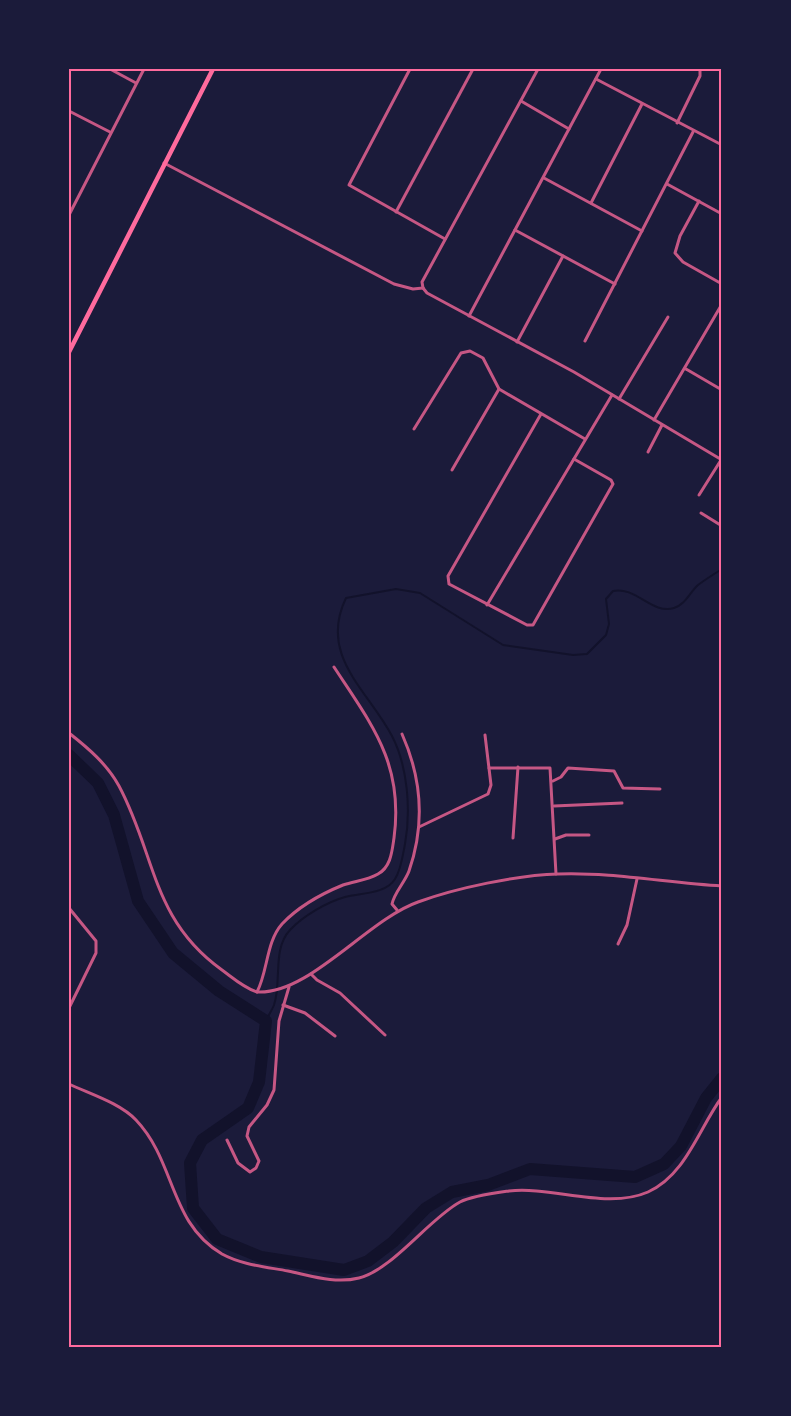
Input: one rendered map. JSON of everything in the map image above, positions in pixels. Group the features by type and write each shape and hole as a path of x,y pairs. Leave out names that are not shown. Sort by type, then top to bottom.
{"main road":[{"path":"69,352 213,69"}],"street":[{"path":"110,69 136,83"},
{"path":"69,215 144,69"},
{"path":"410,69 350,181 350,188 445,239"},
{"path":"396,212 473,69"},
{"path":"538,69 422,282 423,288 427,293 612,395 722,460 699,495"},
{"path":"469,316 602,69"},
{"path":"677,123 700,76 700,69"},
{"path":"596,79 693,132 722,145"},
{"path":"521,100 569,129"},
{"path":"591,203 642,104"},
{"path":"69,111 111,132"},
{"path":"585,341 693,132"},
{"path":"164,162 394,284 413,290 423,288"},
{"path":"543,177 642,231"},
{"path":"667,184 722,214"},
{"path":"699,201 680,236 675,253 683,262 722,284"},
{"path":"515,230 615,284"},
{"path":"517,342 563,256"},
{"path":"654,420 686,369 722,304"},
{"path":"619,399 668,317"},
{"path":"414,429 461,353 470,351 483,358 499,389 585,439"},
{"path":"686,369 722,390"},
{"path":"452,470 499,389"},
{"path":"487,605 612,395"},
{"path":"541,414 448,576 448,582 487,605 530,626 536,620 614,484 611,480 574,459"},
{"path":"648,452 662,425"},
{"path":"701,513 722,526"},
{"path":"257,992 267,968 274,936 281,925 314,899 343,886 380,874 391,857 397,810 390,765 367,717 334,666"},
{"path":"69,733 102,761 118,786 137,828 157,888 188,942 209,961 257,992 265,993 287,987 311,974 397,910 419,901 470,888 556,874 722,886"},
{"path":"397,910 392,900 407,876 419,827 415,768 402,734"},
{"path":"419,827 484,798 491,785 485,735"},
{"path":"513,838 518,767"},
{"path":"489,768 550,768 553,781 556,874"},
{"path":"553,781 561,777 568,768 608,769 614,771 623,788 660,789"},
{"path":"554,806 622,803"},
{"path":"555,839 566,835 589,835"},
{"path":"618,944 630,917 638,879"},
{"path":"69,908 96,941 96,953 69,1008"},
{"path":"311,974 317,981 340,993 385,1035"},
{"path":"227,1140 242,1168 250,1172 256,1168 259,1161 249,1146 247,1136 249,1127 267,1105 274,1090 277,1076 277,1036 287,987"},
{"path":"283,1005 305,1013 335,1036"},
{"path":"69,1084 120,1109 143,1127 155,1144 188,1224 205,1243 226,1256 252,1264 338,1281 362,1278 385,1263 461,1202 508,1191 546,1190 591,1197 626,1197 648,1192 671,1176 688,1155 722,1097"}],"waterway":[{"path":"266,1021 276,996 279,956 284,938 308,915 331,902 373,892 391,884 400,867 407,831 407,789 402,761 392,736 350,672 342,655 338,638 339,619 346,598 396,589 420,593 503,645 573,655 587,654 606,635 609,624 606,599 613,591 637,596 658,608 674,608 684,601 698,585 722,569"},
{"path":"69,755 98,783 114,815 138,901 173,953 219,991 266,1021 259,1082 248,1108 202,1140 190,1163 193,1208 217,1239 261,1257 344,1270 368,1261 393,1242 426,1208 452,1192 488,1185 530,1169 635,1177 664,1164 681,1146 706,1098 722,1078"}]}
